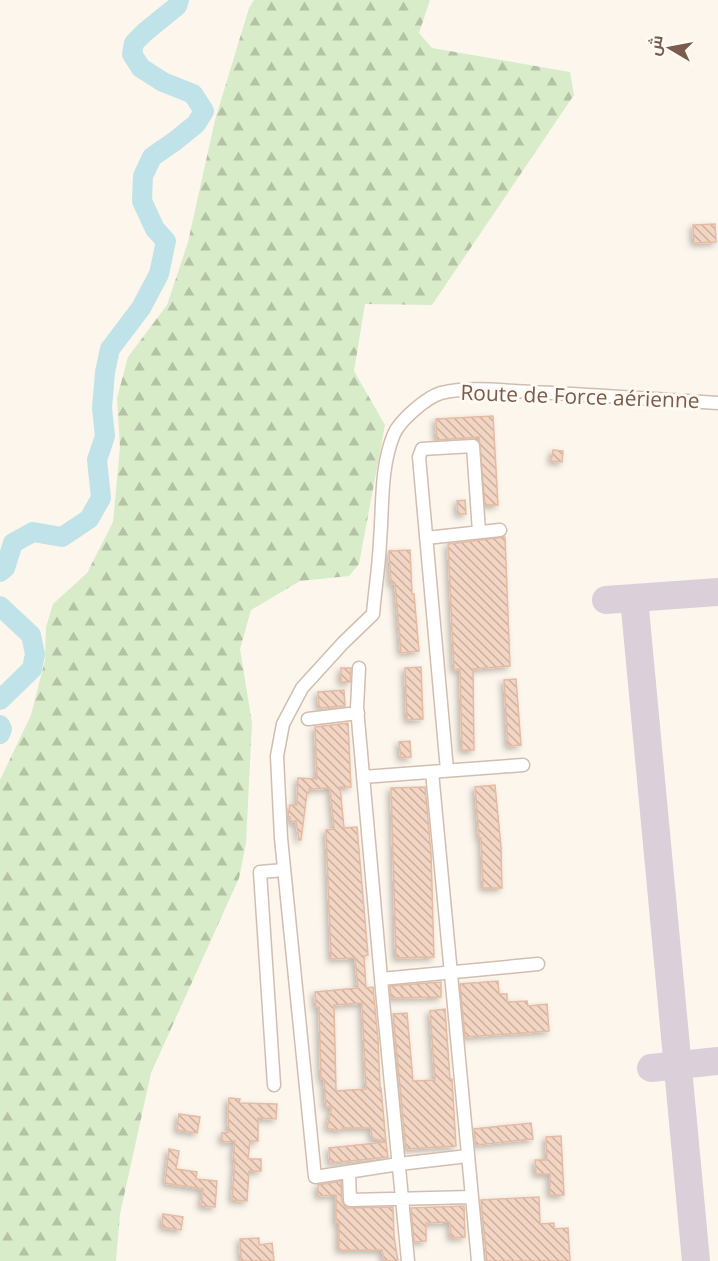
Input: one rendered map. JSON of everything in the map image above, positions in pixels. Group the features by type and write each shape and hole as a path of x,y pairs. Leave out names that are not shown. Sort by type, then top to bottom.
{"lane":[{"name":"Route de Force aérienne","path":"349,1172 315,1177 281,838 277,756 283,724 302,688 373,614 386,457 396,431 414,409 430,398 439,393 456,391 603,395 718,403"},
{"path":"447,770 419,458 422,449 474,446 479,532"},
{"path":"426,538 500,530"},
{"path":"359,668 358,713 363,777 408,1261"},
{"path":"308,719 358,713"},
{"path":"363,777 523,765"},
{"path":"432,772 478,1261"},
{"path":"274,1085 260,872 284,870"},
{"path":"381,979 538,964"},
{"path":"468,1156 349,1172 350,1200 472,1197"}],"green space":[{"path":"254,0 430,0 419,33 432,48 570,72 574,95 432,305 365,304 354,371 385,425 359,564 349,576 300,581 251,610 240,649 252,723 246,843 239,878 151,1073 120,1214 116,1261 0,1261 0,780 31,715 45,660 46,627 53,604 87,573 113,522 120,447 117,398 128,357 167,305 188,242 215,120 249,8"}],"building":[{"path":"715,224 716,242 694,243 693,225"},
{"path":"493,416 498,505 485,505 479,437 437,440 436,419"},
{"path":"553,450 563,451 562,462 551,461"},
{"path":"465,500 466,514 458,514 457,501"},
{"path":"505,537 510,666 473,669 474,750 462,750 460,669 454,670 448,544"},
{"path":"410,550 412,594 414,594 419,651 401,653 395,583 391,584 389,551"},
{"path":"421,667 423,719 407,720 405,668"},
{"path":"341,668 351,668 350,682 341,682"},
{"path":"516,679 521,745 508,746 504,680"},
{"path":"344,690 345,706 319,708 318,692"},
{"path":"348,723 351,787 340,787 344,828 357,827 368,955 364,956 366,988 373,987 386,1142 372,1138 371,1128 342,1128 341,1131 327,1128 332,1106 326,1107 324,1079 321,1079 319,1007 316,1007 315,992 358,988 355,958 331,959 326,830 334,829 330,788 309,789 301,840 299,840 296,821 291,822 288,816 290,805 297,805 298,778 317,779 315,727","holes":["362,1003 366,1089 336,1091 334,1005"]},
{"path":"410,741 411,757 401,758 399,742"},
{"path":"495,785 502,888 483,888 481,838 479,838 475,787"},
{"path":"425,787 431,853 434,957 396,958 391,788"},
{"path":"498,981 499,994 507,994 507,1002 527,1001 528,1006 547,1004 549,1031 465,1037 460,984"},
{"path":"441,982 441,997 391,998 390,986"},
{"path":"445,1009 456,1146 406,1149 393,1014 407,1013 413,1081 435,1080 430,1011"},
{"path":"229,1098 240,1099 239,1103 277,1104 276,1119 258,1118 258,1141 250,1141 248,1159 261,1159 261,1171 249,1171 247,1201 232,1200 235,1141 222,1142 222,1133 229,1132"},
{"path":"179,1114 200,1117 197,1133 177,1130"},
{"path":"531,1123 533,1139 476,1145 474,1129"},
{"path":"561,1136 564,1195 550,1195 550,1174 536,1174 535,1160 547,1160 546,1137"},
{"path":"386,1142 388,1157 330,1163 329,1148"},
{"path":"169,1149 179,1151 176,1169 197,1172 196,1179 217,1181 215,1207 201,1206 203,1189 165,1183"},
{"path":"341,1181 342,1201 346,1208 393,1207 398,1261 384,1261 382,1250 339,1250 336,1195 318,1196 318,1185"},
{"path":"539,1197 540,1224 554,1223 554,1229 568,1228 570,1261 487,1261 481,1200"},
{"path":"464,1206 465,1237 451,1238 450,1222 426,1223 426,1241 414,1242 411,1208"},
{"path":"163,1214 183,1217 181,1230 162,1227"},
{"path":"259,1238 259,1245 272,1243 274,1261 241,1261 240,1239"}],"waterway":[{"path":"0,572 5,568 13,543 33,532 62,537 89,519 101,498 97,460 105,436 102,408 105,372 110,349 141,308 159,274 166,241 155,229 142,201 143,176 152,157 196,124 204,111 193,94 163,82 141,68 132,54 134,43 177,6 179,0"},
{"path":"0,606 31,635 35,654 32,669 0,700"},
{"path":"0,725 2,729 0,734"}],"taxiway":[{"path":"606,600 718,592"},
{"path":"634,598 696,1261"},
{"path":"651,1068 718,1061"}]}
